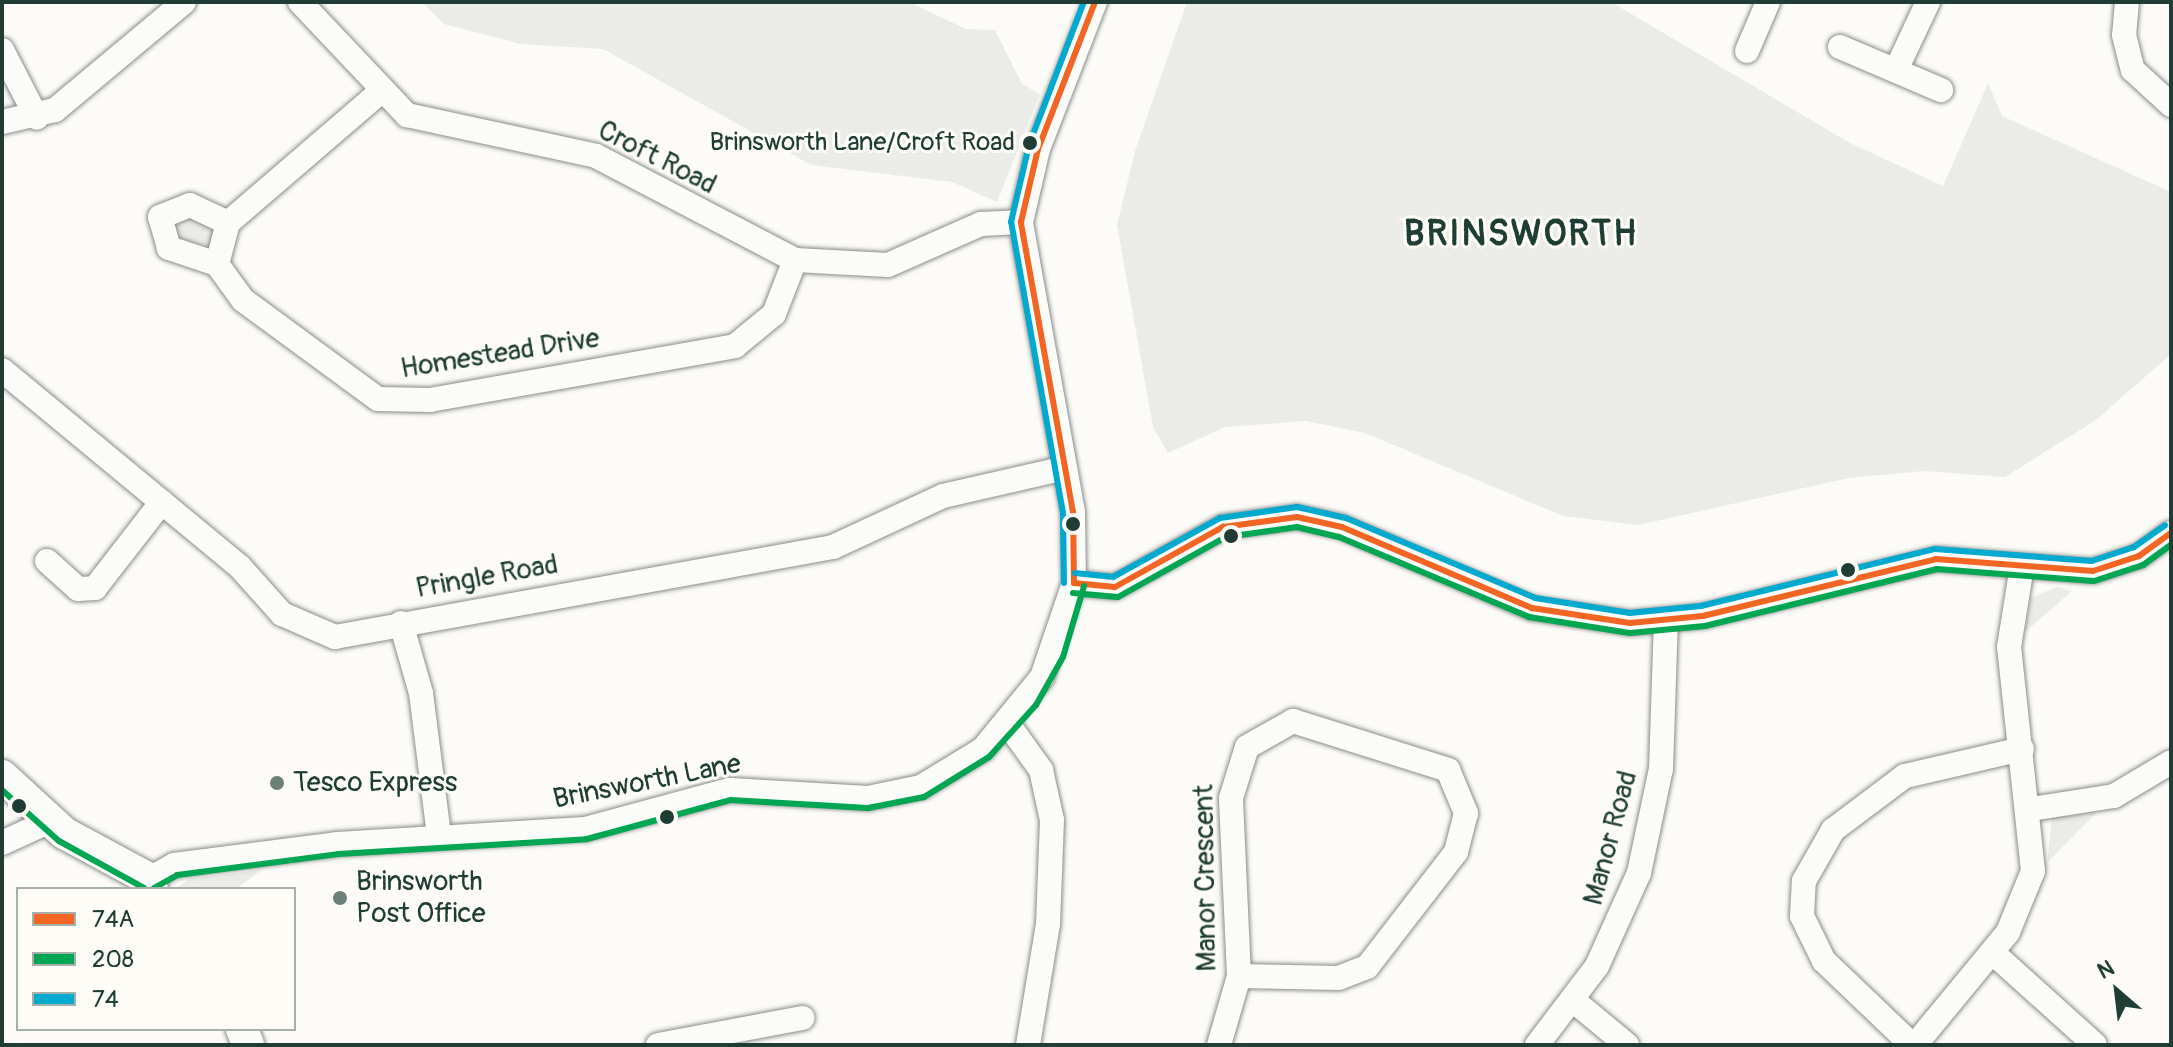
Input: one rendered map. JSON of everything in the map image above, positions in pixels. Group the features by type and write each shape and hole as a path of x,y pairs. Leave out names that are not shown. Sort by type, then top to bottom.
{"main road":[{"path":"2,776 50,821 150,884"}],"street":[{"path":"2,122 37,118 74,97 184,2"},
{"name":"Croft Road","path":"300,2 379,93 422,121 596,156 795,260 888,265 981,224 1021,222"},
{"name":"Brinsworth Lane","path":"150,884 174,865 439,835 585,829 730,790 841,798 896,794 969,760 1008,724 1049,662 1074,583 1065,468 1021,222 1038,149 1095,2"},
{"path":"1747,51 1768,2"},
{"path":"1896,70 1928,2"},
{"path":"2127,2 2124,35 2133,70 2171,105"},
{"path":"1840,47 1941,90"},
{"path":"2,50 37,118"},
{"path":"228,223 190,205 160,217 169,248 217,264 228,223 379,93"},
{"name":"Homestead Drive","path":"217,264 243,300 337,374 378,399 406,403 735,346 774,314 795,260"},
{"name":"Pringle Road","path":"2,370 162,502 298,626 350,637 401,623 833,547 943,496 1065,468"},
{"path":"47,561 78,589 95,588 162,502"},
{"path":"1074,583 1115,587 1223,527 1297,517 1342,527 1532,608 1596,621 1666,621 1936,559 2102,569 2171,533"},
{"path":"2022,566 2009,647 2031,809 2033,871 2019,912 1993,953 1913,1045 1824,961 1802,916 1804,881 1833,830 1905,776 2022,749"},
{"name":"Manor Road","path":"1537,1045 1574,1001 1617,931 1653,820 1666,621"},
{"path":"401,623 423,706 439,835"},
{"name":"Manor Crescent","path":"1219,1045 1239,976 1232,780 1247,747 1276,726 1308,723 1448,770 1464,798 1464,830 1448,869 1367,967 1339,978 1239,976"},
{"path":"1008,724 1041,770 1052,820 1050,909 1028,1045"},
{"path":"2031,809 2114,796 2171,762"},
{"path":"2,843 50,821"},
{"path":"1993,953 2095,1045"},
{"path":"1574,1001 1627,1045"},
{"path":"658,1045 700,1041 802,1018"}],"shaded area":[{"path":"422,2 909,2 966,29 995,30 1022,84 1040,94 997,202 952,182 811,165 603,49 520,44 444,24"},
{"path":"1187,2 1611,2 1850,143 1943,186 1988,83 2002,116 2171,192 2171,354 2096,420 2005,477 1924,471 1849,478 1638,525 1563,516 1365,433 1306,421 1225,427 1168,453 1153,427 1117,225 1135,151"},
{"path":"178,212 215,221 210,246 171,239 166,221"},
{"path":"2057,587 2072,591 2025,632 2031,598"},
{"path":"2096,813 2047,863 2052,818"},
{"path":"261,870 239,887 179,887 189,879"}],"transit line":[{"name":"74","path":"1064,583 1063,513 1011,222 1029,145 1084,2"},
{"name":"74A","path":"1074,583 1073,512 1021,222 1038,149 1095,2"},
{"name":"74","path":"1075,573 1113,577 1220,518 1297,507 1346,518 1535,598 1630,613 1701,606 1935,549 2092,561 2134,547 2165,525"},
{"name":"74A","path":"1074,583 1115,587 1223,527 1297,517 1342,527 1532,608 1630,623 1703,616 1936,559 2093,571 2139,556 2171,533"},
{"name":"208","path":"1073,593 1118,597 1226,537 1297,527 1339,537 1529,617 1630,633 1705,626 1937,569 2094,581 2143,565 2171,545"},
{"name":"208","path":"156,887 177,875 338,854 587,839 731,800 868,808 924,797 989,757 1036,705 1063,657 1084,586"},
{"name":"208","path":"2,790 59,841 142,887"}],"place":[{"name":"Brinsworth Lane/Croft Road","path":"1030,143"},
{"name":"Tesco Express","path":"277,783"},
{"name":"Brinsworth Post Office","path":"340,898"}],"district":[{"name":"BRINSWORTH","path":"1521,234"}]}
